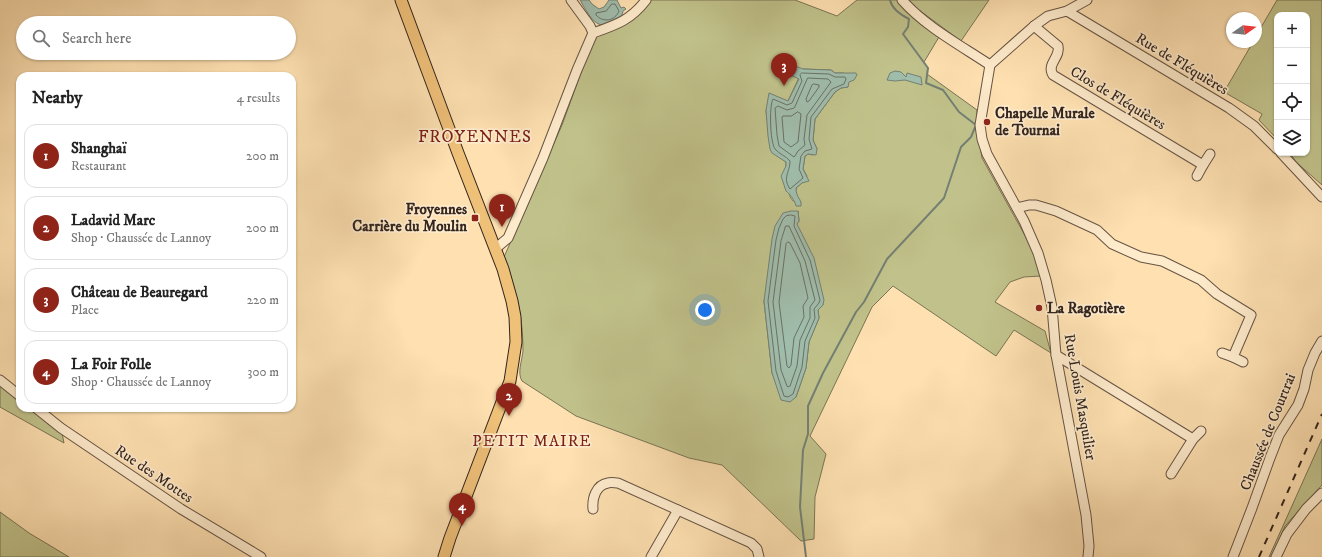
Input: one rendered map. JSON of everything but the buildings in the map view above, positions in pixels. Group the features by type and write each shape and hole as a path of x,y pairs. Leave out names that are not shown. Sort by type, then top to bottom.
{"main road":[{"path":"401,0 509,286 515,317 516,342 505,397 444,557"}],"street":[{"path":"571,0 593,33"},
{"path":"495,249 508,238 543,158 576,70 593,33 627,20 646,0"},
{"path":"902,0 910,9 925,21 990,65 1034,26 1048,16 1067,11 1087,0"},
{"name":"Rue de Fléquières","path":"1067,11 1229,108 1254,126 1274,146"},
{"name":"Clos de Fléquières","path":"1034,26 1058,46 1059,49 1051,66 1051,72 1053,75 1203,165"},
{"name":"Rue Louis Masquilier","path":"990,65 980,125 982,139 987,154 1038,253 1046,280 1052,307 1056,354 1086,515 1089,546 1088,557"},
{"path":"1197,176 1210,154"},
{"path":"1284,156 1322,197"},
{"path":"1016,208 1029,205 1050,208 1097,230 1112,244 1141,257 1162,261 1201,280 1217,294 1251,315 1232,357"},
{"name":"Chaussée de Courtrai","path":"1233,557 1279,435 1298,405 1304,389 1308,370 1322,341"},
{"path":"1222,353 1243,362"},
{"path":"1056,354 1193,439"},
{"path":"0,380 16,393"},
{"name":"Rue des Mottes","path":"41,412 62,428 181,509 261,557"},
{"path":"1171,474 1193,439 1200,431"},
{"path":"593,509 592,500 596,491 608,483 618,483 751,543 757,549 759,557"},
{"path":"1276,557 1287,534 1322,493"},
{"path":"651,557 678,510"}],"green space":[{"path":"646,0 795,0 837,16 857,0 899,0 939,37 924,62 928,68 927,74 977,110 977,127 982,158 1033,250 1041,276 1024,277 1010,282 995,302 1045,331 1051,353 1014,330 996,356 893,286 872,307 810,436 826,454 815,497 814,539 801,541 722,465 689,458 576,416 522,381 520,371 523,351 522,325 515,292 504,257 562,125 595,34 608,28","holes":["803,69 831,70 835,73 844,73 848,87 841,88 835,92 815,119 813,140 817,149 813,155 808,154 805,156 803,169 807,176 796,188 796,195 801,203 795,202 790,196 787,184 786,162 782,159 767,120 766,110 788,101","798,211 799,221 797,224 823,305 818,310 819,318 809,342 806,368 796,397 776,382 772,373 764,301"]},
{"path":"909,0 989,0 961,41 919,10"},
{"path":"1277,0 1322,0 1322,185 1296,162 1292,156 1310,156 1310,12 1274,12 1274,136 1259,120 1262,114 1224,92 1250,48 1262,48 1262,26"},
{"path":"0,381 16,393 16,412 41,412 61,428 64,443 0,407"},
{"path":"1322,439 1322,485 1285,526 1272,557 1269,557"},
{"path":"0,512 29,533 69,557 0,557"}],"water":[{"path":"580,0 589,0 599,9 604,7 609,0 617,0 621,8 624,7 626,9 617,20 606,25 600,25 593,20"},
{"path":"784,62 803,69 831,70 835,73 856,73 857,75 854,80 849,82 848,87 841,88 835,92 815,119 813,140 817,149 816,155 808,154 805,156 803,169 809,181 802,183 796,188 801,206 796,206 795,202 786,191 781,176 786,166 786,162 772,153 768,136 766,110 769,93 788,101 799,79 780,70"},
{"path":"895,71 901,72 906,77 907,73 921,77 922,85 905,80 887,80 890,73"},
{"path":"798,211 799,221 797,224 814,258 824,300 823,305 818,310 819,318 809,342 806,368 796,397 790,402 781,400 772,373 764,301 775,226 783,213"}],"waterway":[{"path":"806,557 800,507 803,450 808,434 808,406 823,373 887,259 944,198 961,147 971,137 976,125 959,112 943,90 926,83 928,68 903,34 908,27 909,19 900,14 890,0"}],"railway":[{"path":"1259,557 1322,414"}],"place":[{"name":"Château de Beauregard","path":"784,86"},
{"name":"Chapelle Murale de Tournai","path":"987,122"},
{"name":"Froyennes Carrière du Moulin","path":"475,218"},
{"name":"Shanghaï","path":"502,227"},
{"name":"La Ragotière","path":"1039,308"},
{"name":"Ladavid Marc","path":"509,416"},
{"name":"La Foir Folle","path":"462,526"}],"district":[{"name":"FROYENNES","path":"475,137"},
{"name":"PETIT MAIRE","path":"532,441"}]}
